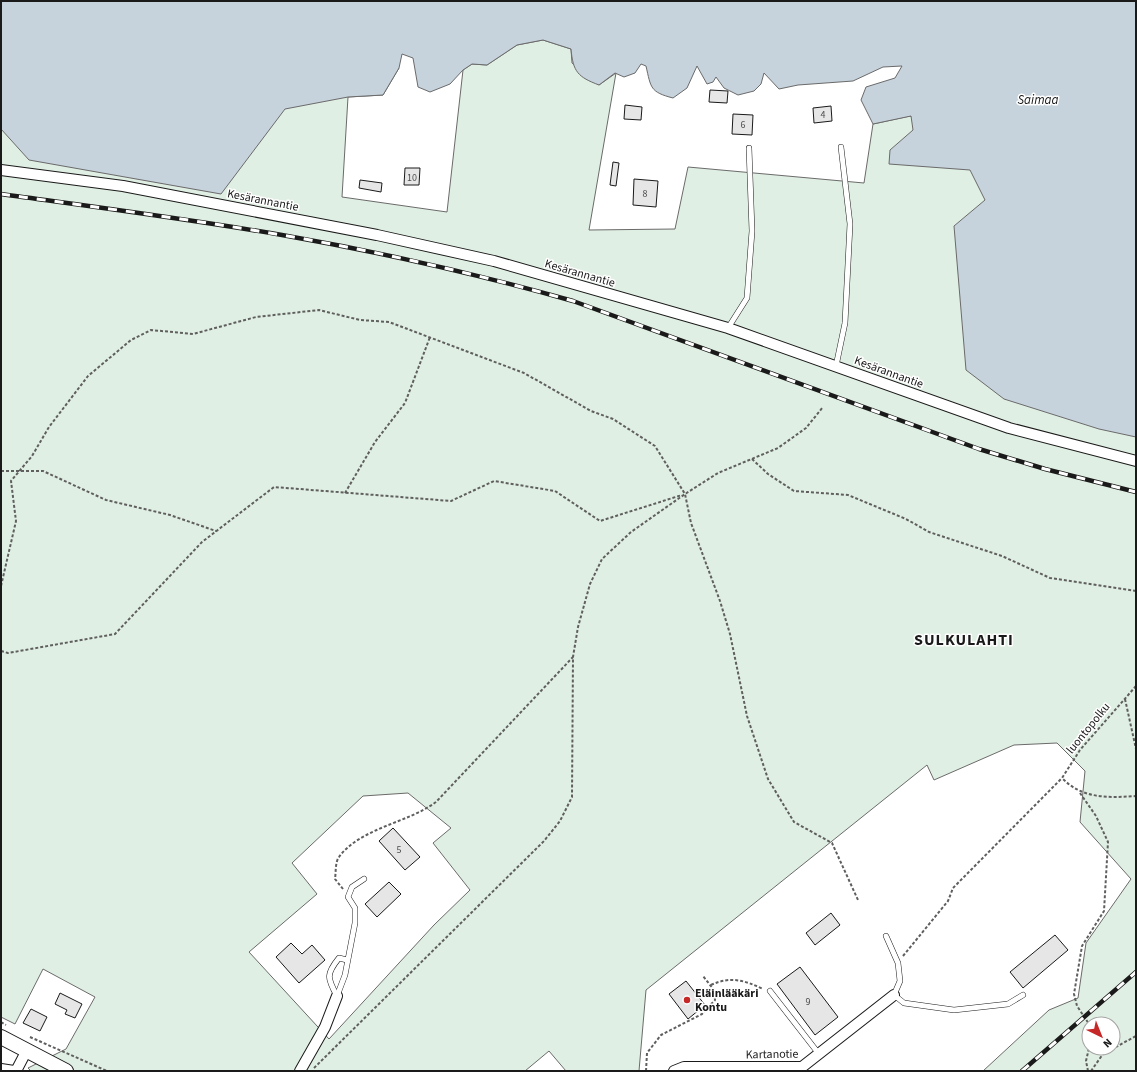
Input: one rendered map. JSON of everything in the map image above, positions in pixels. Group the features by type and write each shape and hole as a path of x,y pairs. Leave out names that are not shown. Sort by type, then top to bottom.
{"main road":[{"path":"4,1031 27,1050 66,1071"}],"street":[{"name":"Kesärannantie","path":"1,170 123,186 377,235 494,261 728,328 1009,428 1136,461"},
{"name":"Kartanotie","path":"674,1071 684,1067 800,1069 894,995"},
{"path":"300,1071 325,1027 337,996"},
{"path":"1,1069 15,1071 27,1050"}],"lane":[{"path":"836,366 845,323 850,224 841,147"},
{"path":"728,328 748,298 752,231 750,148"},
{"path":"337,996 345,975 355,916 355,908 348,897 352,887 364,879"},
{"path":"886,936 898,963 900,981 894,995 904,1003 954,1010 1008,1004 1023,995"},
{"path":"337,996 329,982 329,969 339,958 347,960"},
{"path":"770,992 819,1054"}],"path":[{"path":"1,586 16,521 11,481 32,456 49,427 88,376 131,340 151,330 193,334 256,317 319,310 360,320 389,322 430,337 524,373 591,411 613,419 655,446 685,494 691,523 728,627 747,716 768,779 794,822 832,843 858,900"},
{"path":"344,493 375,442 405,403 430,337"},
{"path":"310,1071 544,841 560,821 572,797 573,657 578,627 590,584 602,559 631,532 718,473 778,448 806,428 823,407"},
{"path":"752,459 768,474 794,491 848,495 906,519 929,532 1002,556 1050,578 1136,591"},
{"path":"1,471 43,472 106,500 170,515 216,531"},
{"path":"1,651 8,653 115,634 202,542 274,487 451,501 494,481 555,491 600,521 685,494"},
{"path":"348,897 335,878 338,858 351,846 373,832 391,823 414,816 436,802 573,657"},
{"name":"luontopolku","path":"898,963 948,901 953,888 1062,778 1080,750 1136,686"},
{"path":"1125,699 1136,749"},
{"path":"1062,778 1070,786 1080,792 1095,796 1136,796"},
{"path":"1080,792 1096,816 1108,842 1104,911 1082,946 1074,994 1077,1006 1084,1016"},
{"path":"646,1071 647,1053 661,1035 702,1014 715,1000 714,990 703,976"},
{"path":"710,985 724,979 744,982 770,992"},
{"path":"1,1022 4,1031"},
{"path":"27,1035 108,1071"},
{"path":"1091,1071 1103,1054 1136,1036"},
{"path":"1087,1056 1086,1061 1088,1071"}],"green space":[{"path":"1,1 399,68 383,95 348,97 342,197 447,212 463,70 472,64 487,65 517,45 543,40 571,49 572,63 599,85 616,73 589,230 675,229 688,167 864,183 873,124 910,116 1136,233 1136,1071 983,1071 1049,1010 1078,998 1086,943 1131,879 1080,822 1085,771 1057,743 1014,745 934,780 927,765 646,990 639,1071 566,1071 549,1051 525,1071 31,1071 28,1068 66,1049 95,997 43,969 15,1024 1,1017","holes":["408,793 451,828 433,843 470,890 434,925 329,1039 249,952 317,894 292,863 363,796"]}],"water":[{"name":"Saimaa","path":"1,1 1136,1 1136,437 1099,429 1004,399 966,370 954,226 985,200 970,170 889,164 890,150 913,130 911,116 873,124 861,100 866,87 895,78 902,66 883,67 853,81 798,85 779,89 764,73 761,84 754,91 738,95 724,88 716,77 713,82 707,84 697,66 687,88 673,98 660,94 653,88 646,66 641,64 635,73 624,77 615,73 599,85 592,82 578,73 573,63 571,49 543,40 517,45 487,65 472,64 463,70 450,84 430,92 418,87 413,58 402,54 399,68 383,95 348,97 285,109 221,194 29,160 1,129"}],"building":[{"path":"710,90 728,91 727,103 709,102"},
{"path":"625,105 642,107 641,120 624,119"},
{"path":"831,106 832,121 814,123 813,108"},
{"path":"733,114 753,115 752,135 732,134"},
{"path":"613,162 619,163 616,186 610,185"},
{"path":"405,168 420,168 419,185 404,185"},
{"path":"634,179 658,181 656,207 633,205"},
{"path":"360,180 382,183 381,192 359,188"},
{"path":"393,828 420,857 405,870 379,841"},
{"path":"389,882 401,894 377,917 365,904"},
{"path":"831,913 840,925 815,945 806,933"},
{"path":"1055,935 1068,950 1023,988 1010,972"},
{"path":"291,943 302,954 312,945 325,960 299,983 276,957"},
{"path":"800,967 838,1017 815,1035 777,984"},
{"name":"Eläinlääkäri Kontu","path":"686,981 705,1005 688,1019 669,994"},
{"path":"60,993 82,1004 75,1018 65,1014 67,1010 55,1004"},
{"path":"31,1009 47,1017 40,1031 23,1023"}],"railway":[{"path":"1,194 142,213 282,235 428,264 537,291 573,301 979,449 1045,469 1136,492"},
{"path":"1022,1071 1136,972"}],"place":[{"name":"Eläinlääkäri Kontu","path":"687,1000"}],"district":[{"name":"SULKULAHTI","path":"964,639"}]}
